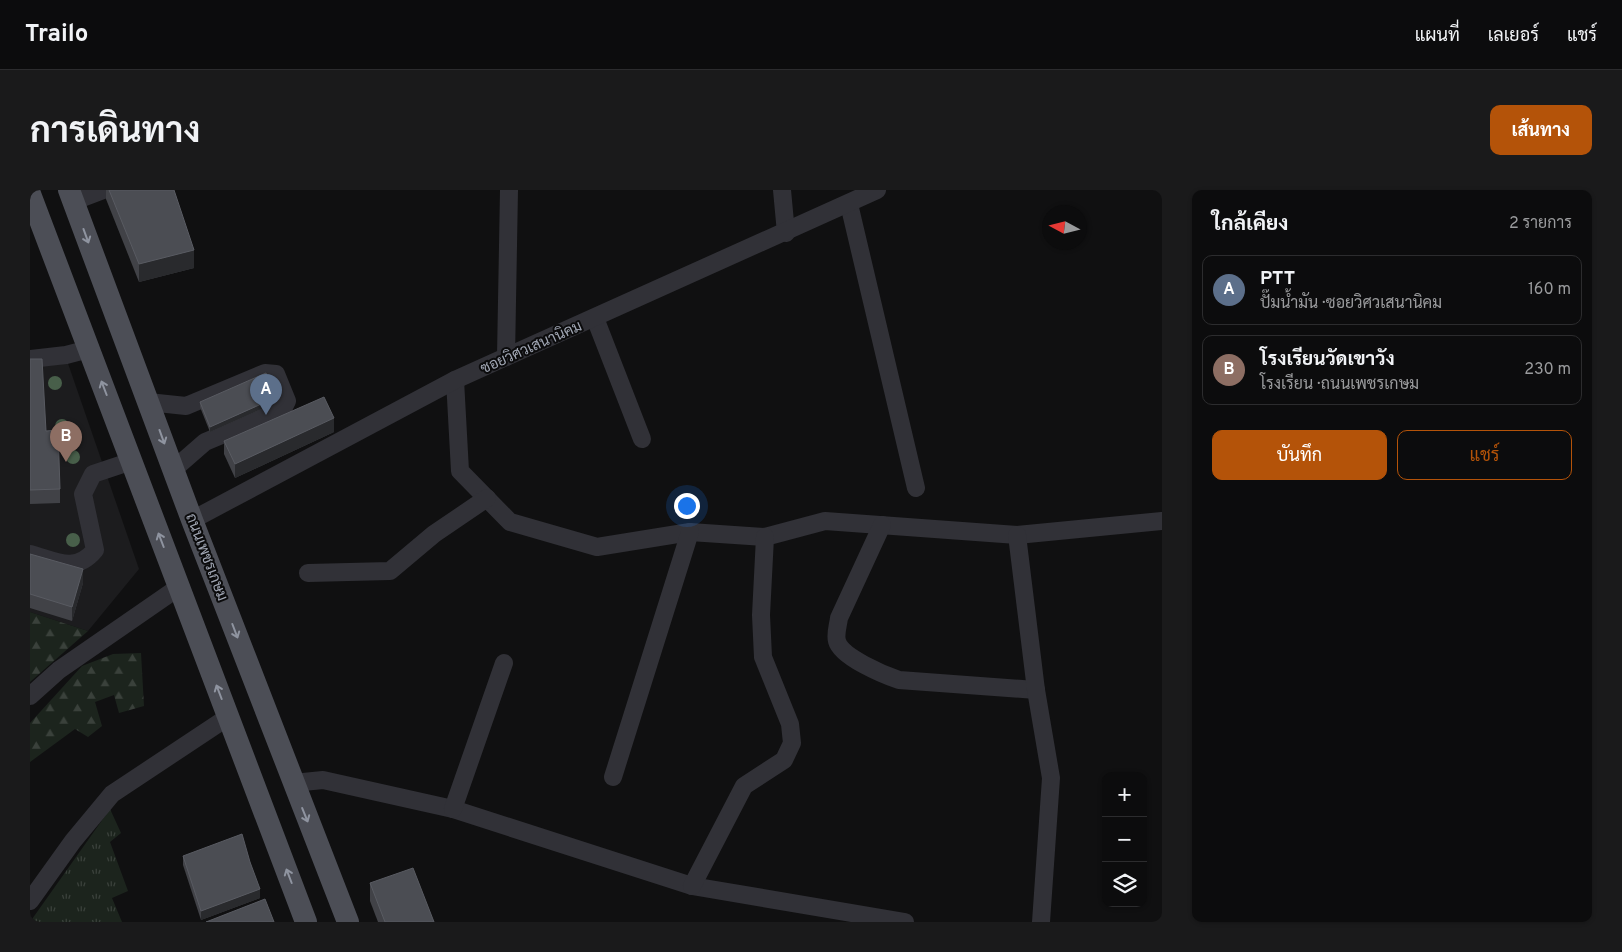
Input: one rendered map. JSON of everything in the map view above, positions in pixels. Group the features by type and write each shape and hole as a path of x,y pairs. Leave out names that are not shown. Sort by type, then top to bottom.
{"main road":[{"path":"30,194 306,922"},
{"name":"ถนนเพชรเกษม","path":"72,196 192,520 348,922"}],"street":[{"path":"72,196 104,190"},
{"path":"506,357 509,190"},
{"path":"782,190 786,233"},
{"name":"ซอยวิศวเสนานิคม","path":"192,520 455,380 786,233 878,190"},
{"path":"848,204 916,488"},
{"path":"595,318 642,439"},
{"path":"30,358 66,356 89,349"},
{"path":"148,402 186,406 265,373 276,374 281,383 287,402 283,409 205,442 174,469"},
{"path":"455,380 460,471 510,522 597,547 690,532 765,537 825,521 1017,535 1162,521"},
{"path":"30,554 72,566 88,559 96,550 83,494 93,474 132,461"},
{"path":"308,573 390,572 434,534 487,498"},
{"path":"882,525 839,618 836,632 837,643 842,650 881,674 899,680 1036,690"},
{"path":"613,777 690,532"},
{"path":"1017,535 1036,690 1051,778 1041,922"},
{"path":"692,886 744,786 784,760 792,743 790,724 764,657 761,615 765,537"},
{"path":"30,696 59,670 179,587"},
{"path":"453,809 504,662"},
{"path":"30,901 73,841 112,794 228,717"},
{"path":"293,783 323,780 453,809 692,886 905,922"}],"shaded area":[{"path":"63,349 139,569 88,631 30,612 30,352"}],"green space":[{"path":"30,612 88,631 30,682"},
{"path":"141,653 144,706 119,713 114,695 95,702 102,726 88,737 75,729 30,762 30,723 82,666 113,654"},
{"path":"110,809 121,833 110,842 128,891 112,898 122,922 30,922"}],"building":[{"path":"109,190 174,190 194,250 139,264"},
{"path":"30,359 42,359 46,431 58,430 60,489 30,490"},
{"path":"266,373 277,397 210,427 200,402"},
{"path":"324,397 334,418 235,464 224,441"},
{"path":"30,554 83,569 72,607 30,594"},
{"path":"242,834 260,889 201,911 183,856"},
{"path":"413,868 434,922 385,922 370,883"},
{"path":"265,899 274,922 206,922"}],"place":[{"name":"PTT","path":"266,415"},
{"name":"โรงเรียนวัดเขาวัง","path":"66,462"}]}
